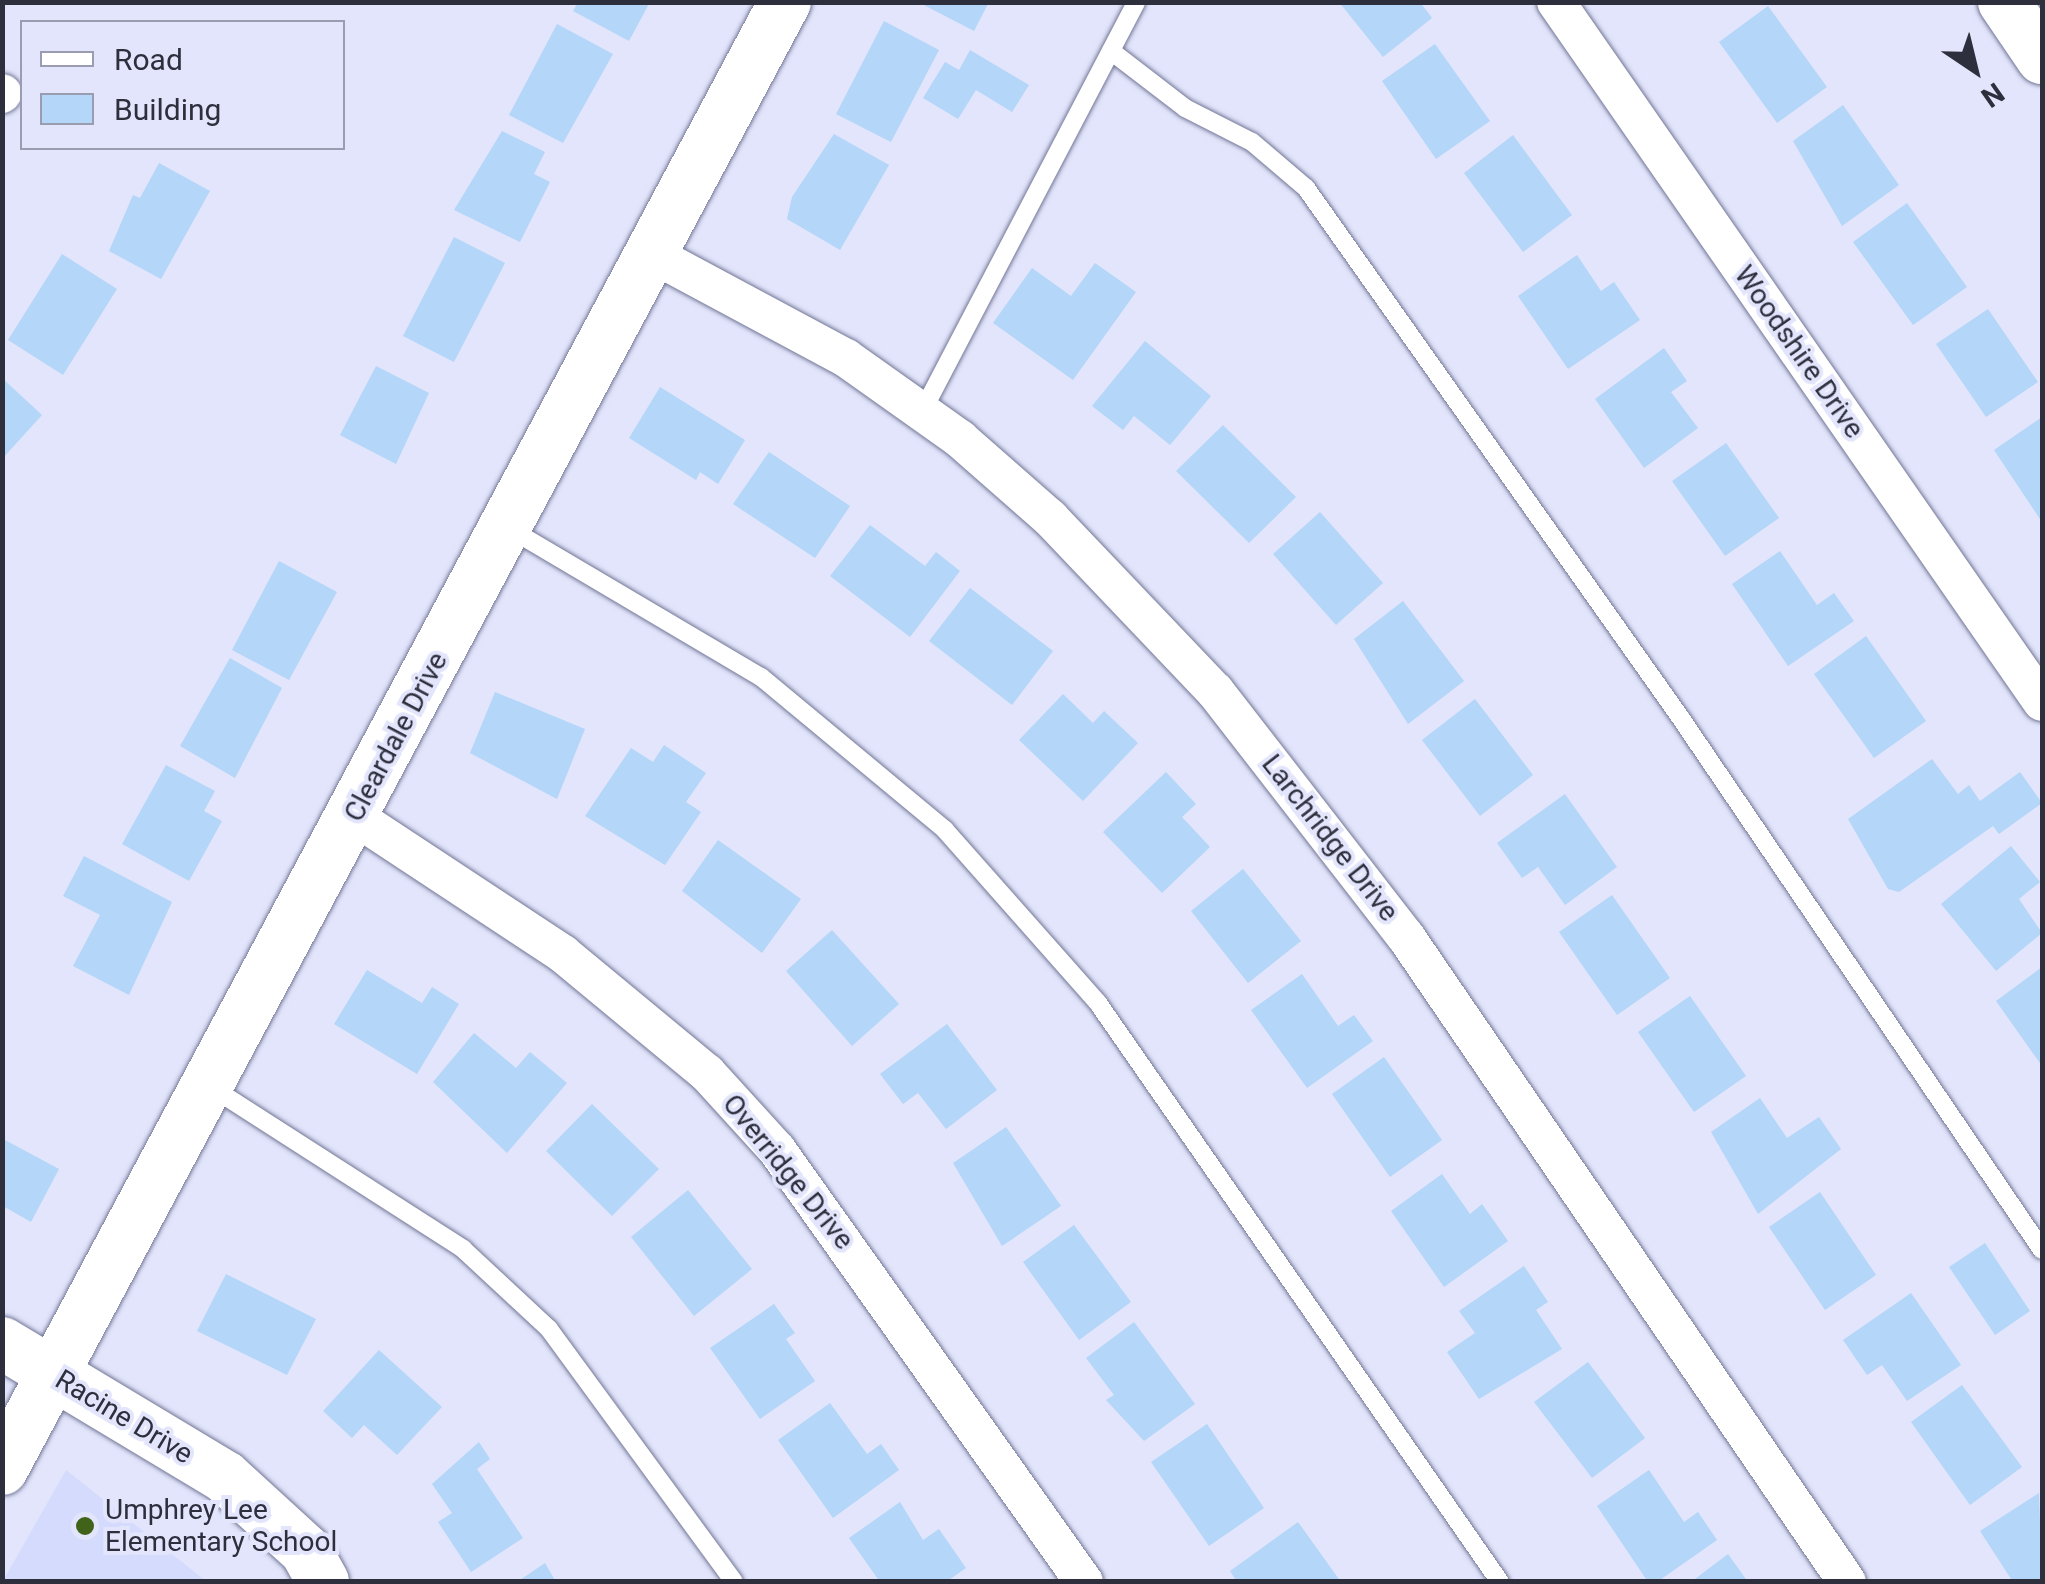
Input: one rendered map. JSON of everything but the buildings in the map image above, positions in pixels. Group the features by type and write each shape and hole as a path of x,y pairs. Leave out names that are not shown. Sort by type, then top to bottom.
{"street":[{"name":"Cleardale Drive","path":"2,1470 57,1377 786,2"},
{"name":"Woodshire Drive","path":"1556,2 2042,702"},
{"path":"2004,2 2042,58"},
{"name":"Larchridge Drive","path":"652,254 846,358 922,412 1050,518 1142,611 1343,850 1846,1582"},
{"name":"Overridge Drive","path":"354,816 563,954 706,1074 799,1178 1084,1582"},
{"name":"Racine Drive","path":"2,1344 225,1477 306,1551 323,1582"}],"lane":[{"path":"922,412 1136,2"},
{"path":"1111,51 1185,108 1252,142 1306,188 1680,716 2042,1250"},
{"path":"507,527 761,678 945,830 1098,1003 1500,1582"},
{"path":"211,1087 463,1249 548,1329 734,1582"}],"shaded area":[{"name":"Umphrey Lee Elementary School","path":"66,1470 206,1581 3,1581"}],"place":[{"name":"Umphrey Lee Elementary School","path":"85,1526"}]}
